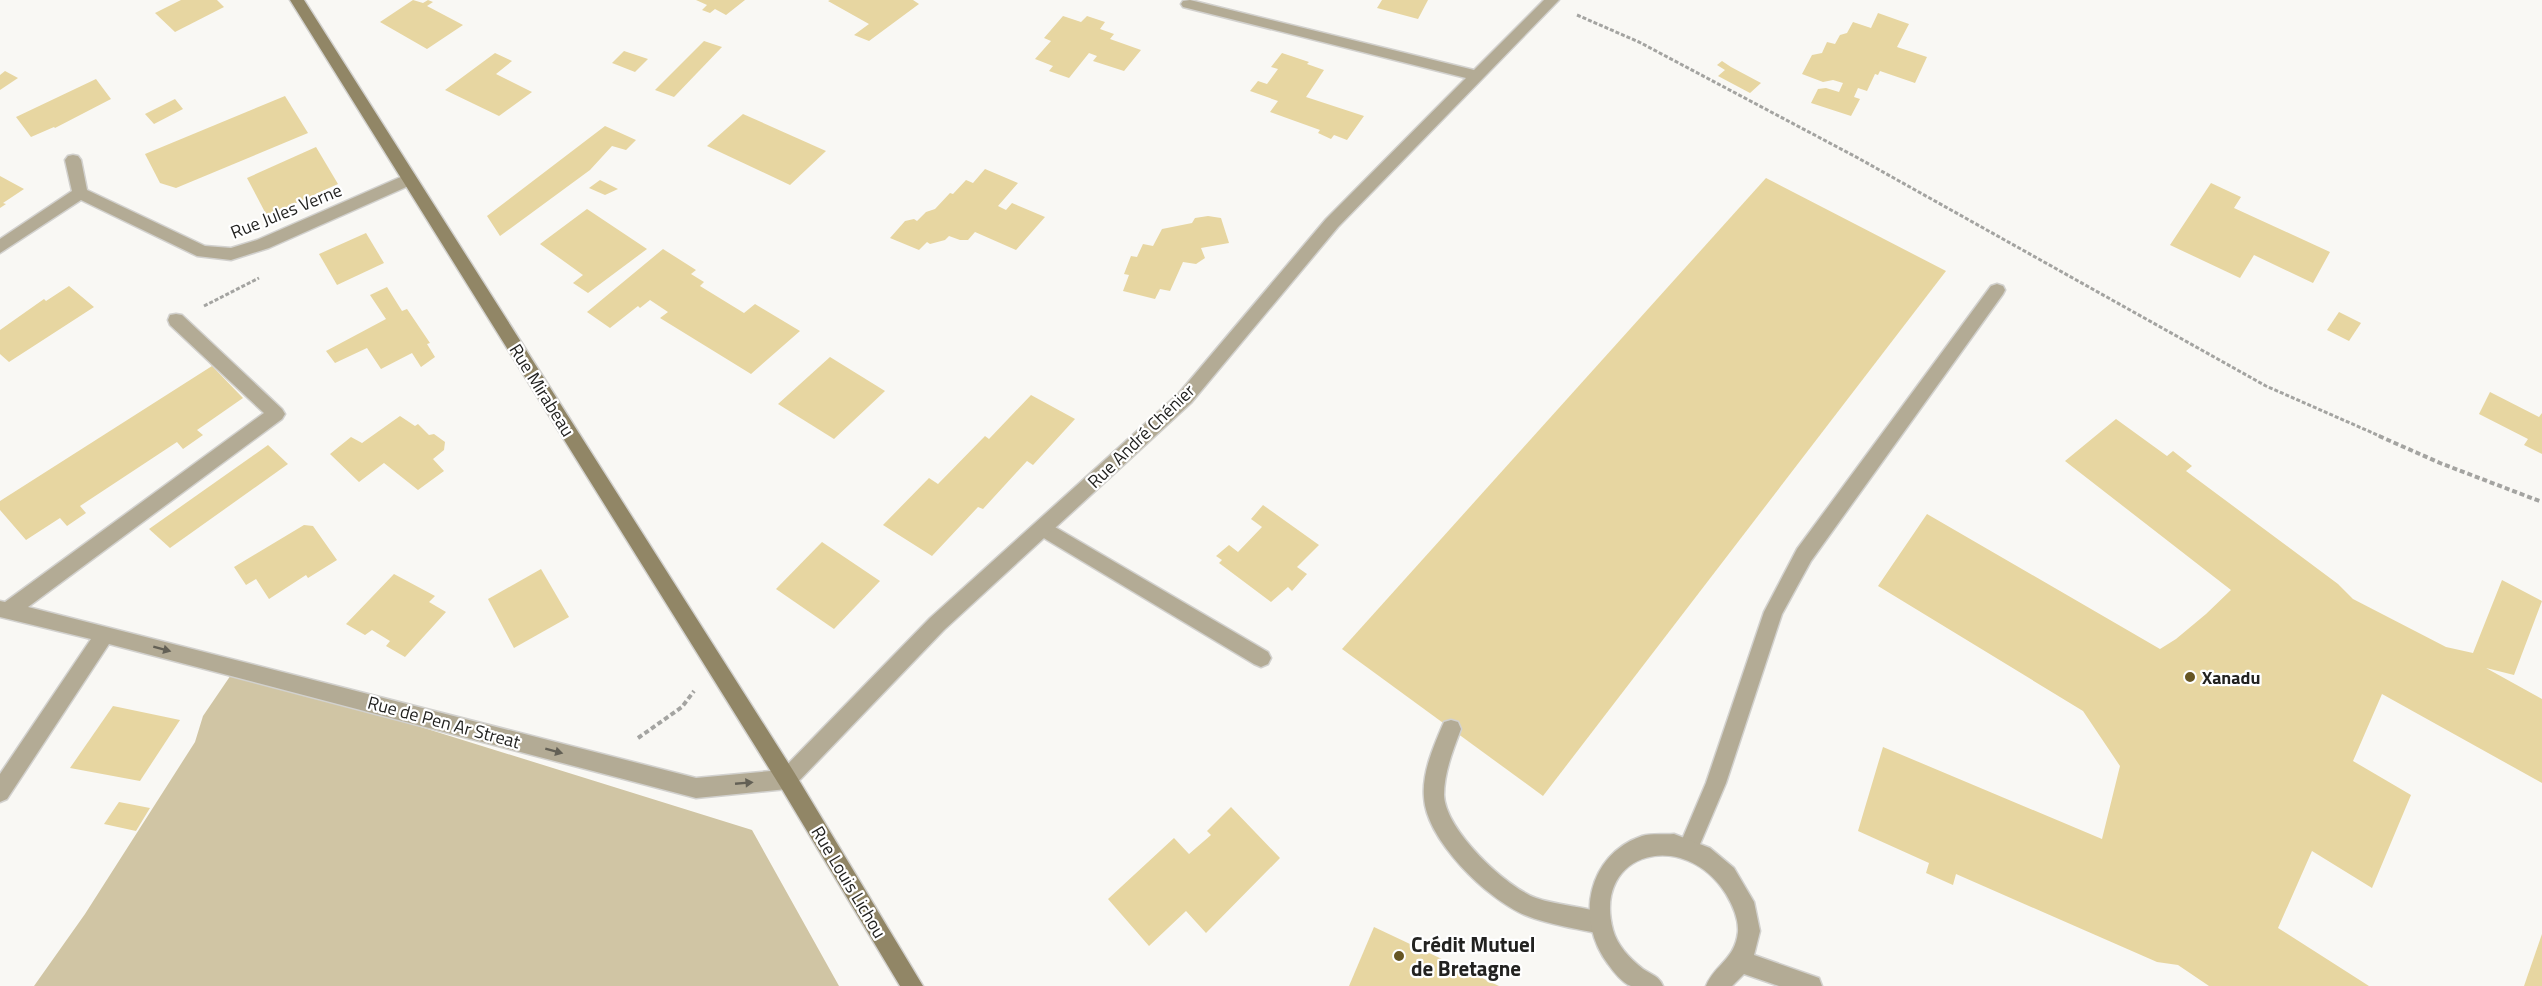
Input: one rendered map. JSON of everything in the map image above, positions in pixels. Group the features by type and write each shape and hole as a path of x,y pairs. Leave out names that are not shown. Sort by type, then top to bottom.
{"main road":[{"name":"Rue Mirabeau","path":"297,0 786,779"},
{"name":"Rue Louis Lichou","path":"786,779 912,986"}],"street":[{"name":"Rue André Chénier","path":"786,779 937,624 1185,398 1332,223 1551,1"},
{"path":"1188,4 1478,76"},
{"path":"0,247 80,193 74,160"},
{"name":"Rue Jules Verne","path":"80,193 203,252 231,254 263,244 408,180"},
{"path":"1688,849 1716,783 1773,612 1804,555 1997,290"},
{"path":"5,610 276,414 176,320"},
{"path":"1043,528 1261,658"},
{"name":"Rue de Pen Ar Streat","path":"5,610 696,788 786,779"},
{"path":"0,792 105,634"},
{"path":"1451,729 1438,760 1434,803 1452,838 1486,879 1529,906 1600,923"},
{"path":"1646,985 1615,957 1605,940 1600,923 1600,894 1604,880 1621,859 1633,852 1652,846 1674,845 1707,858 1723,870 1746,905 1749,925 1748,944 1742,962 1731,976 1717,986"},
{"path":"1742,962 1811,986"}],"path":[{"path":"1551,1 1639,42 1858,158 2266,386 2440,463 2542,502"},
{"path":"594,761 629,744 682,707 713,663"}],"shaded area":[{"path":"235,669 752,830 839,986 34,986 85,914 195,742 203,716"}],"building":[{"path":"181,0 217,0 224,7 175,32 155,13"},
{"path":"413,0 423,3 428,0 433,2 427,6 463,25 427,49 380,22"},
{"path":"696,0 745,0 726,15 715,9 710,13 702,10 707,5"},
{"path":"913,0 919,4 869,41 854,35 869,24 828,1"},
{"path":"1382,0 1428,0 1418,19 1377,8"},
{"path":"1878,13 1909,24 1897,47 1927,57 1915,83 1880,71 1878,75 1875,74 1867,91 1858,88 1854,97 1860,99 1851,116 1811,103 1818,89 1826,88 1839,92 1843,83 1833,80 1823,82 1802,74 1812,55 1822,53 1827,42 1835,44 1840,35 1847,33 1853,22 1871,28"},
{"path":"1063,16 1081,22 1087,16 1105,22 1100,29 1114,34 1110,39 1141,50 1124,71 1093,61 1097,56 1089,53 1069,78 1049,71 1053,66 1035,59 1051,41 1044,38"},
{"path":"704,41 722,47 674,97 655,90"},
{"path":"624,51 648,59 635,72 612,63"},
{"path":"495,53 512,61 496,74 532,92 499,116 445,90"},
{"path":"1282,53 1324,70 1306,97 1364,116 1347,140 1334,135 1331,139 1318,133 1320,130 1270,112 1278,101 1250,91 1258,81 1267,84 1278,69 1271,67"},
{"path":"1722,61 1761,83 1750,93 1718,76 1725,70 1717,65"},
{"path":"5,71 18,78 0,90 0,75"},
{"path":"96,79 111,99 55,128 31,137 16,117"},
{"path":"285,96 308,133 176,188 160,183 145,154"},
{"path":"175,99 183,109 154,124 145,114"},
{"path":"743,114 826,151 790,185 707,146"},
{"path":"605,126 636,140 626,150 612,146 590,170 500,236 487,216"},
{"path":"316,147 338,184 267,216 247,178"},
{"path":"985,169 1018,183 998,206 1006,210 1012,203 1045,217 1016,250 975,232 968,240 949,236 945,240 930,244 927,242 919,250 890,238 905,221 914,219 917,221 926,212 935,209 950,193 953,194 966,180 973,183"},
{"path":"0,176 24,189 3,203 6,204 0,208"},
{"path":"1766,178 1946,271 1543,796 1342,649"},
{"path":"600,180 618,189 605,195 589,188"},
{"path":"2211,183 2241,197 2234,208 2330,252 2313,283 2254,255 2240,278 2170,245"},
{"path":"587,209 647,249 588,293 573,283 583,275 540,244"},
{"path":"1208,216 1221,218 1229,243 1201,248 1205,258 1196,264 1183,262 1170,291 1160,289 1155,299 1123,291 1129,275 1124,274 1131,256 1137,257 1143,244 1153,246 1162,229 1192,223 1195,218"},
{"path":"366,233 384,263 337,285 319,254"},
{"path":"663,249 696,270 691,274 704,282 700,286 744,313 755,304 800,331 751,374 660,318 668,312 650,300 640,308 638,306 610,328 587,312"},
{"path":"69,286 94,307 9,362 0,354 0,330 44,299 46,301"},
{"path":"387,287 402,311 407,309 430,343 427,344 435,357 421,367 412,353 381,369 367,348 335,363 326,351 386,319 370,295"},
{"path":"2339,312 2361,323 2349,341 2327,330"},
{"path":"830,357 885,391 834,439 778,404"},
{"path":"212,366 243,398 197,430 203,435 183,449 177,442 80,506 86,513 67,526 60,518 26,540 0,510 0,501"},
{"path":"2490,392 2539,417 2542,413 2542,454 2524,445 2528,439 2479,414"},
{"path":"1031,395 1075,419 1033,465 1027,461 983,509 978,507 932,556 883,525 929,478 938,484 985,436 989,439"},
{"path":"400,416 415,426 418,424 429,435 434,434 445,442 444,450 433,459 444,471 418,490 384,463 359,482 330,454 351,437 362,443"},
{"name":"Xanadu","path":"2116,419 2167,456 2173,451 2192,466 2186,471 2338,584 2353,599 2446,647 2473,653 2502,580 2542,601 2514,675 2486,668 2542,699 2542,783 2382,694 2353,761 2411,795 2372,888 2312,851 2278,928 2369,986 2209,986 2178,965 2157,962 1956,874 1953,885 1926,873 1929,863 1858,831 1883,747 2102,839 2120,766 2083,711 1878,586 1927,514 2160,649 2176,639 2231,590 2065,461"},
{"path":"268,445 288,464 170,548 149,529"},
{"path":"1263,505 1319,545 1297,567 1307,574 1292,591 1288,587 1271,602 1219,563 1222,560 1216,556 1229,545 1238,552 1262,527 1251,519"},
{"path":"304,525 313,526 337,560 308,578 306,575 269,599 256,579 246,585 234,567"},
{"path":"822,542 880,581 834,629 776,589"},
{"path":"541,569 569,617 514,648 488,599"},
{"path":"394,574 435,596 429,602 446,612 405,657 386,646 390,641 372,630 365,635 346,624"},
{"path":"113,706 180,720 140,781 70,768"},
{"path":"119,802 150,808 136,831 104,824"},
{"path":"1231,807 1280,858 1206,933 1186,911 1149,946 1108,899 1174,838 1189,854 1211,835 1207,831"},
{"name":"Crédit Mutuel de Bretagne","path":"1374,927 1499,986 1349,986"},
{"path":"2542,934 2542,986 2524,986"}],"place":[{"name":"Xanadu","path":"2190,677"},
{"name":"Crédit Mutuel de Bretagne","path":"1399,956"}]}
